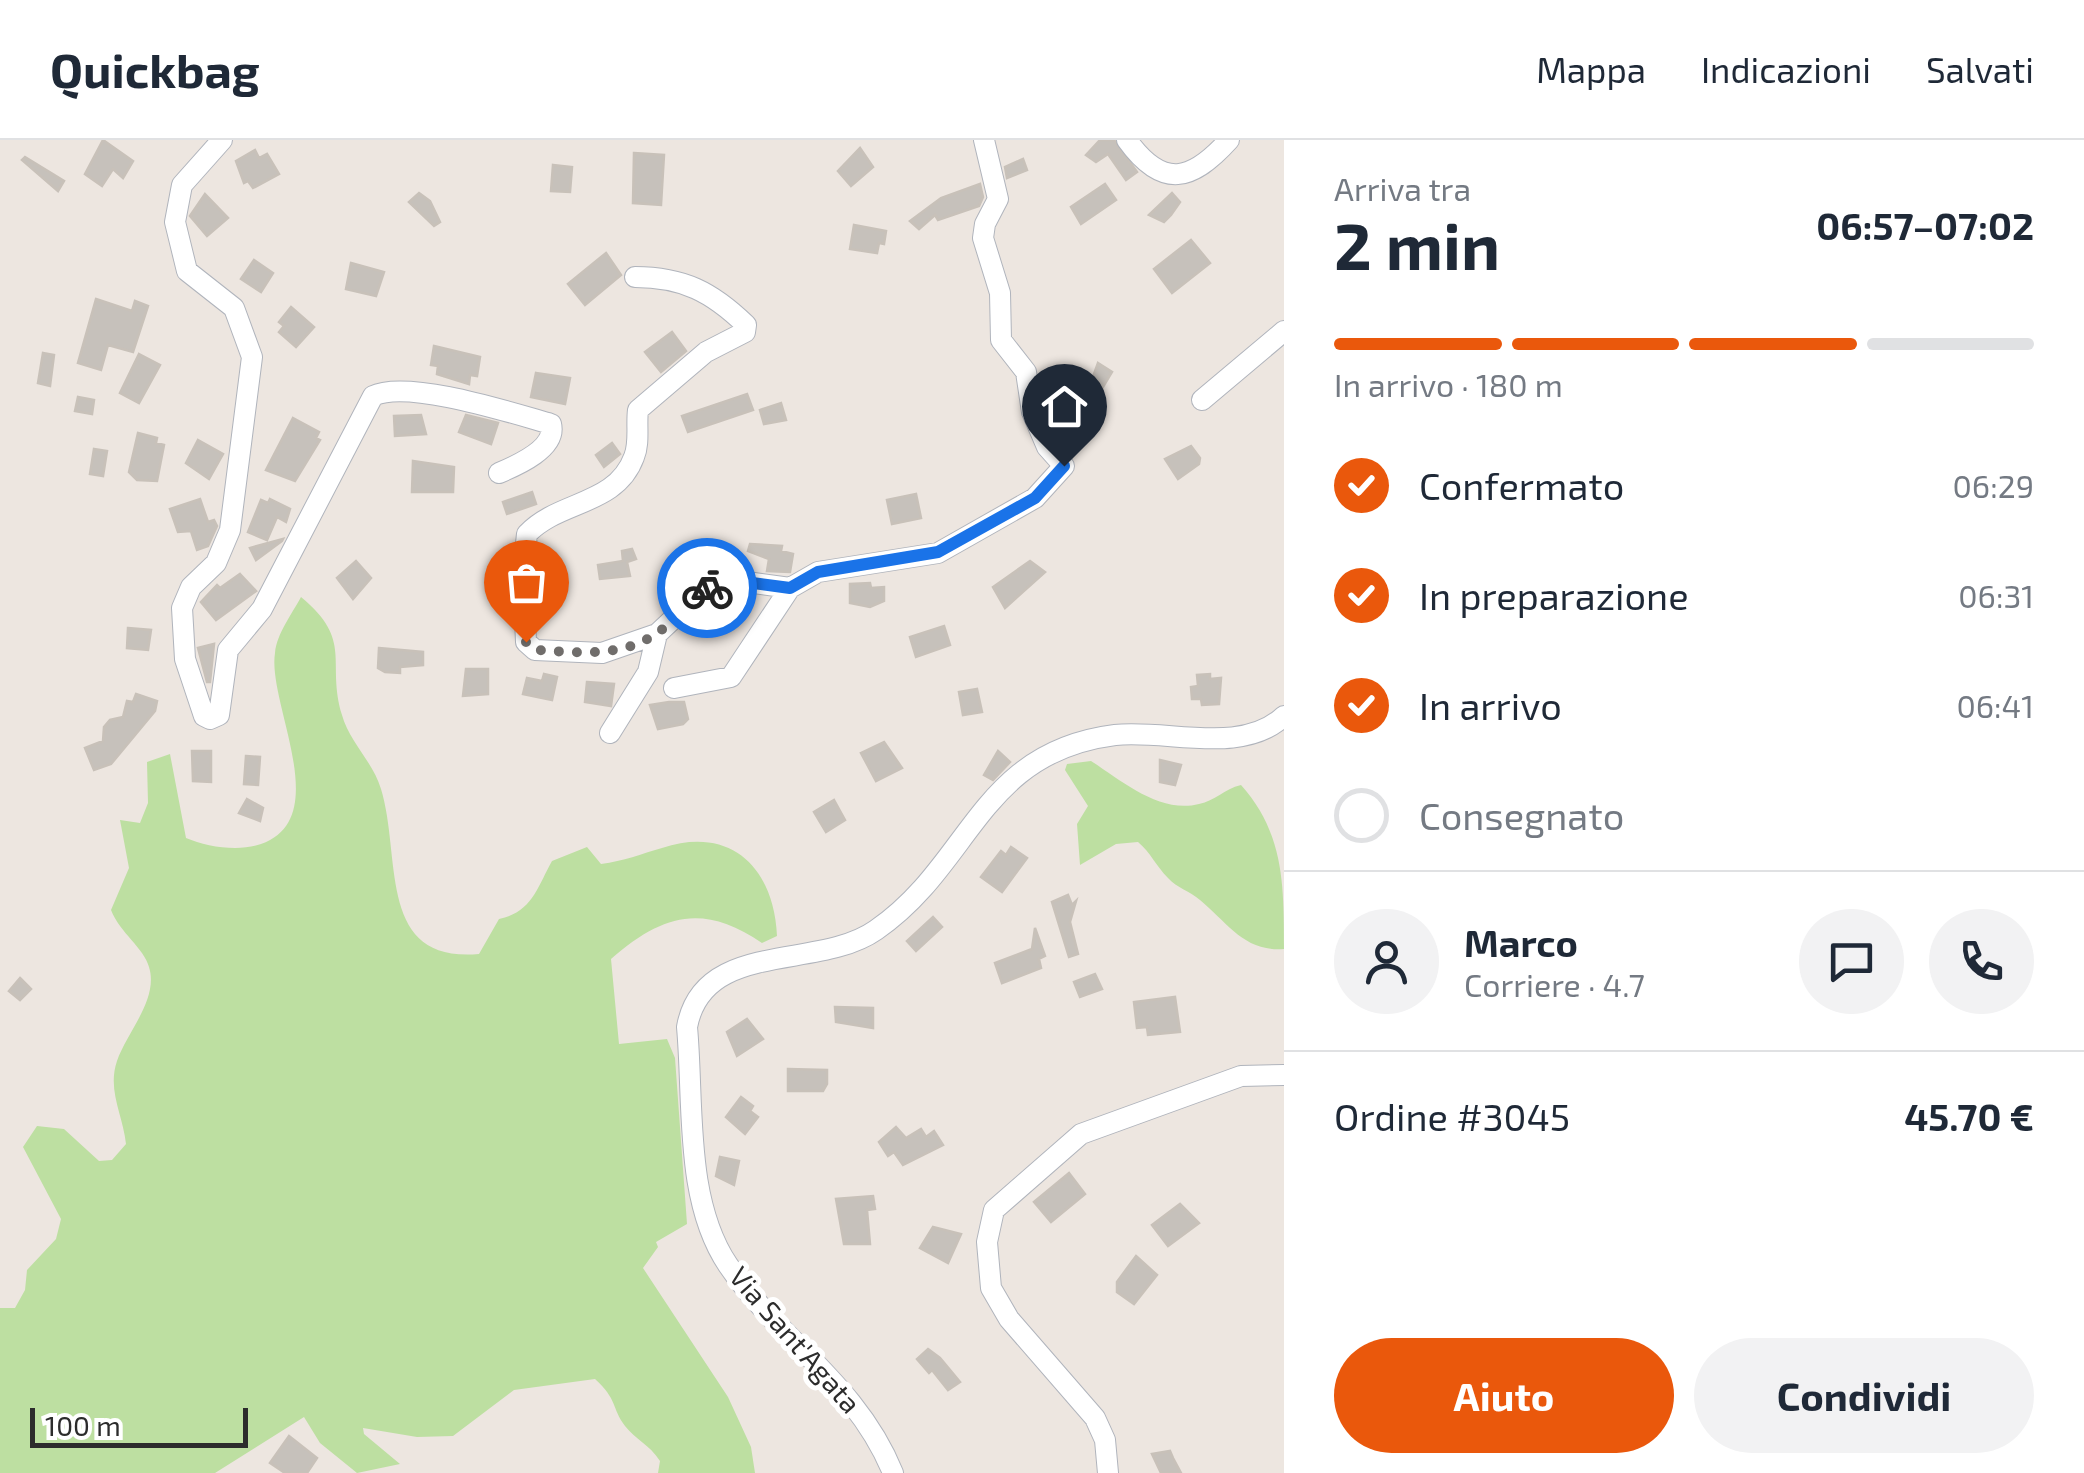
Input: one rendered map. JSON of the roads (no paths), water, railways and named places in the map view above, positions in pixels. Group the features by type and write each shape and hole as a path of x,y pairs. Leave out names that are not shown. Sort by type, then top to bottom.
{"street":[{"path":"222,140 182,185 175,222 188,272 234,308 252,357 230,530 216,563 190,587 182,608 185,659 200,710 210,719 219,715 228,650 262,610 368,400 393,389 473,402 552,424 548,440 525,462 500,473"},
{"path":"674,688 731,678 790,588 818,572 938,552 1035,498 1064,466 1047,447 1032,412 1026,372 1002,340 1000,293 983,238 985,224 998,200 984,140"},
{"path":"1126,140 1140,158 1157,169 1182,174 1205,167 1230,140"},
{"path":"635,277 674,277 727,308 746,326 745,332 706,352 638,410 636,453 624,478 604,494 553,516 527,534 526,642 535,650 602,653 657,634 704,590 724,579 790,588"},
{"path":"1202,400 1284,331"},
{"path":"610,733 648,672 657,634"},
{"name":"Via Sant'Agata","path":"893,1473 850,1396 744,1285 716,1240 699,1191 687,1027 690,1010 700,992 715,980 750,963 830,952 878,929 926,887 989,799 1026,769 1061,749 1119,734 1246,734 1275,725 1284,716"},
{"path":"1108,1473 1105,1440 1095,1418 1009,1319 992,1288 986,1242 994,1210 1081,1134 1232,1079 1284,1075"}]}
